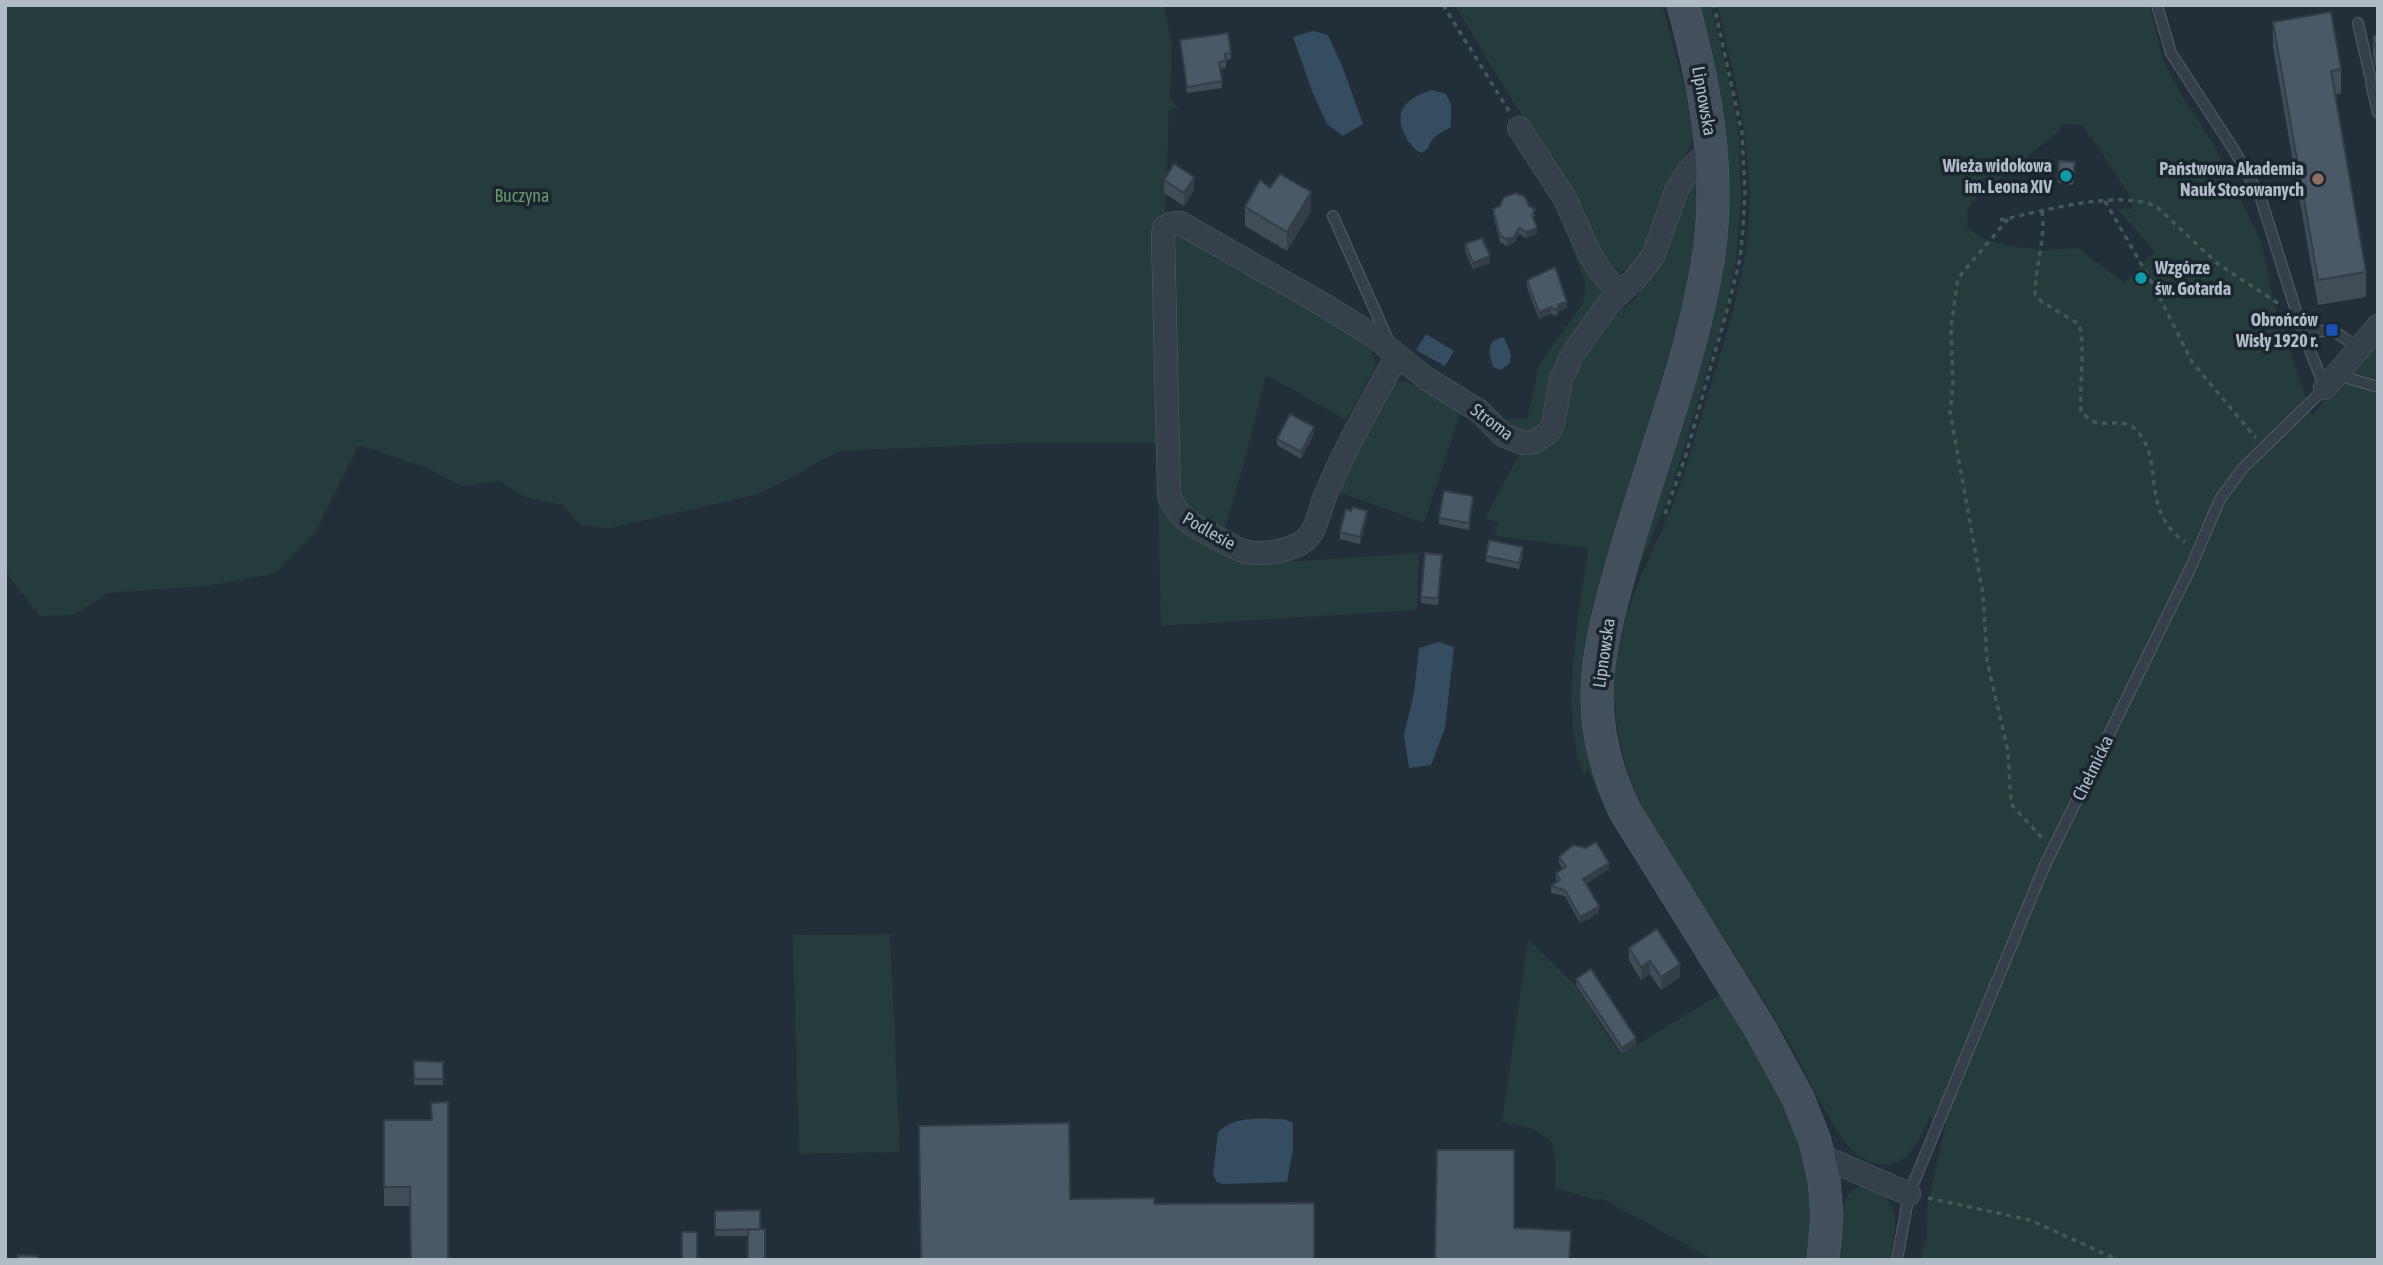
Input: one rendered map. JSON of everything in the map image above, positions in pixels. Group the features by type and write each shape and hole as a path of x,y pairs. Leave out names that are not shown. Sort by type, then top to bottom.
{"main road":[{"name":"Lipnowska","path":"1683,5 1698,63 1712,148 1713,220 1707,270 1685,361 1634,522 1606,626 1597,695 1600,738 1610,776 1626,813 1761,1030 1798,1098 1819,1155 1827,1198 1823,1260"}],"street":[{"path":"1519,128 1564,197 1601,272 1619,293"},
{"name":"Stroma","path":"1189,228 1372,335 1427,379 1479,411 1503,435 1523,443 1534,442 1549,432 1553,424 1561,379 1573,354 1609,303 1653,256 1676,189 1688,172 1712,148"},
{"name":"Podlesie","path":"1189,228 1180,223 1171,224 1164,228 1163,235 1169,494 1172,506 1189,523 1240,550 1249,552 1293,547 1303,541 1311,534 1336,472 1397,356"},
{"name":"Chełmicka","path":"2330,382 2378,326"},
{"path":"1819,1155 1909,1194"}],"lane":[{"path":"2157,5 2171,53 2234,150 2260,196 2303,333 2330,382 2378,387"},
{"path":"2358,23 2378,113"},
{"path":"1334,216 1382,329 1397,356"},
{"path":"2303,333 2332,330 2359,348"},
{"name":"Chełmicka","path":"1897,1260 1909,1194 2053,850 2220,499 2243,468 2330,382"}],"path":[{"path":"1443,5 1519,128"},
{"path":"1663,518 1673,494 1710,373 1732,292 1742,239 1745,192 1742,133 1714,5"},
{"path":"2105,201 2155,288 2192,362 2264,448"},
{"path":"2000,220 2083,202 2147,202 2157,207 2218,264 2298,317"},
{"path":"2042,211 2044,226 2035,294 2042,302 2079,324 2083,339 2080,371 2081,412 2093,422 2129,424 2137,430 2146,442 2160,513 2170,531 2198,550"},
{"path":"2008,219 1958,278 1951,327 1954,386 1950,412 1983,594 1987,660 2008,751 2011,804 2053,850"},
{"path":"1909,1194 2030,1220 2118,1260"}],"green space":[{"name":"Buczyna","path":"5,5 1164,5 1172,46 1170,99 1178,108 1169,109 1165,220 1370,347 1376,366 1346,420 1266,375 1225,528 1249,541 1285,540 1285,562 1419,553 1417,610 1161,626 1156,443 1024,443 840,451 759,494 610,528 581,525 563,505 524,497 500,481 462,486 427,468 359,445 315,533 274,574 206,586 108,593 74,615 40,616 10,578 5,562"},
{"path":"1455,5 1662,5 1697,132 1671,187 1652,239 1634,266 1622,271 1610,265 1535,134"},
{"path":"1697,5 1711,5 1739,138 1741,197 1736,262 1725,311 1670,493 1624,603 1728,185 1726,139 1719,94"},
{"path":"1717,5 2150,5 2163,60 2182,96 2214,145 2262,244 2273,301 2312,415 2378,336 2378,1260 1923,1260 1921,1254 1926,1240 1927,1208 1946,1124 1929,1118 1911,1151 1905,1158 1889,1165 1869,1161 1851,1149 1827,1114 1765,1002 1646,818 1626,767 1620,742 1615,717 1615,667 1627,613 1689,459 1726,336 1743,266 1748,232 1748,166 1745,134","holes":["2062,124 2085,125 2085,131 2133,201 2132,209 2117,209 2155,251 2124,283 2078,248 2042,250 2016,247 1986,240 1967,228 1968,208 1973,201 2060,130"]},
{"path":"1698,181 1697,242 1685,298 1608,565 1613,817 1609,819 1588,769 1584,775 1576,750 1573,723 1573,663 1588,548 1494,536 1499,523 1485,518 1519,455 1530,455 1542,450 1559,435 1569,382 1616,313 1632,302 1659,266 1689,187"},
{"path":"1576,237 1608,287 1542,420 1525,433 1502,423 1504,419 1527,419 1539,365 1583,303 1586,284 1569,240"},
{"path":"1406,381 1461,411 1424,523 1334,490 1391,385"},
{"path":"890,934 900,1152 799,1154 793,935"},
{"path":"1528,939 1575,985 1621,1055 1721,993 1780,1093 1799,1135 1813,1194 1811,1260 1714,1260 1603,1199 1596,1200 1555,1188 1555,1155 1550,1140 1531,1128 1502,1122"},
{"path":"1862,1186 1885,1196 1894,1214 1890,1260 1838,1260 1845,1199 1852,1190"}],"water":[{"path":"1313,31 1328,35 1363,124 1343,136 1327,124 1293,37"},
{"path":"1432,90 1446,94 1451,104 1451,127 1436,135 1428,149 1421,153 1404,134 1401,114 1408,102"},
{"path":"1426,334 1454,351 1445,366 1416,350"},
{"path":"1504,337 1511,354 1510,363 1501,370 1493,367 1490,348 1494,341"},
{"path":"1439,642 1454,647 1445,728 1431,765 1409,768 1404,735 1414,693 1419,648"},
{"path":"1284,1119 1293,1123 1293,1150 1287,1182 1217,1182 1213,1175 1218,1132 1241,1120"}],"building":[{"path":"2331,12 2341,69 2331,71 2366,272 2318,280 2273,22"},
{"path":"1228,33 1231,53 1225,54 1226,61 1219,62 1222,81 1187,87 1180,40"},
{"path":"2373,36 2378,36 2378,58"},
{"path":"2059,161 2075,162 2073,178 2058,177"},
{"path":"1174,164 1194,177 1184,193 1164,180"},
{"path":"1280,174 1311,192 1287,232 1245,207 1260,180 1270,188"},
{"path":"1516,193 1525,197 1529,206 1535,209 1532,215 1537,228 1526,232 1519,228 1514,237 1507,239 1500,236 1493,209 1500,206 1504,197"},
{"path":"1482,238 1490,256 1473,263 1465,244"},
{"path":"1555,267 1567,302 1559,304 1557,310 1551,307 1539,312 1527,280"},
{"path":"1290,414 1314,427 1301,452 1277,439"},
{"path":"1444,491 1473,496 1469,523 1439,518"},
{"path":"1353,507 1367,511 1360,537 1340,532 1346,509 1351,511"},
{"path":"1489,540 1523,547 1519,563 1486,556"},
{"path":"1425,553 1442,555 1438,598 1421,597"},
{"path":"1596,842 1609,863 1583,879 1599,906 1580,917 1565,890 1551,886 1560,880 1556,873 1566,867 1559,857 1573,845 1586,848"},
{"path":"1657,929 1680,964 1661,977 1650,961 1641,967 1629,948"},
{"path":"1591,969 1636,1038 1622,1048 1576,979"},
{"path":"414,1061 443,1062 443,1079 414,1079"},
{"path":"448,1102 448,1260 411,1260 410,1187 384,1187 384,1120 432,1120 431,1103"},
{"path":"1069,1123 1070,1199 1154,1198 1154,1204 1314,1203 1314,1260 921,1260 919,1126"},
{"path":"1437,1150 1514,1150 1514,1228 1571,1231 1569,1260 1435,1260"},
{"path":"760,1210 760,1229 715,1230 715,1211"},
{"path":"765,1229 765,1260 748,1260 748,1230"},
{"path":"682,1232 697,1232 697,1260 682,1260"},
{"path":"18,1255 38,1256 38,1260 18,1260"}],"place":[{"name":"Wieża widokowa im. Leona XIV","path":"2066,176"},
{"name":"Państwowa Akademia Nauk Stosowanych","path":"2318,179"},
{"name":"Wzgórze św. Gotarda","path":"2141,278"},
{"name":"Obrońców Wisły 1920 r.","path":"2332,330"}]}
